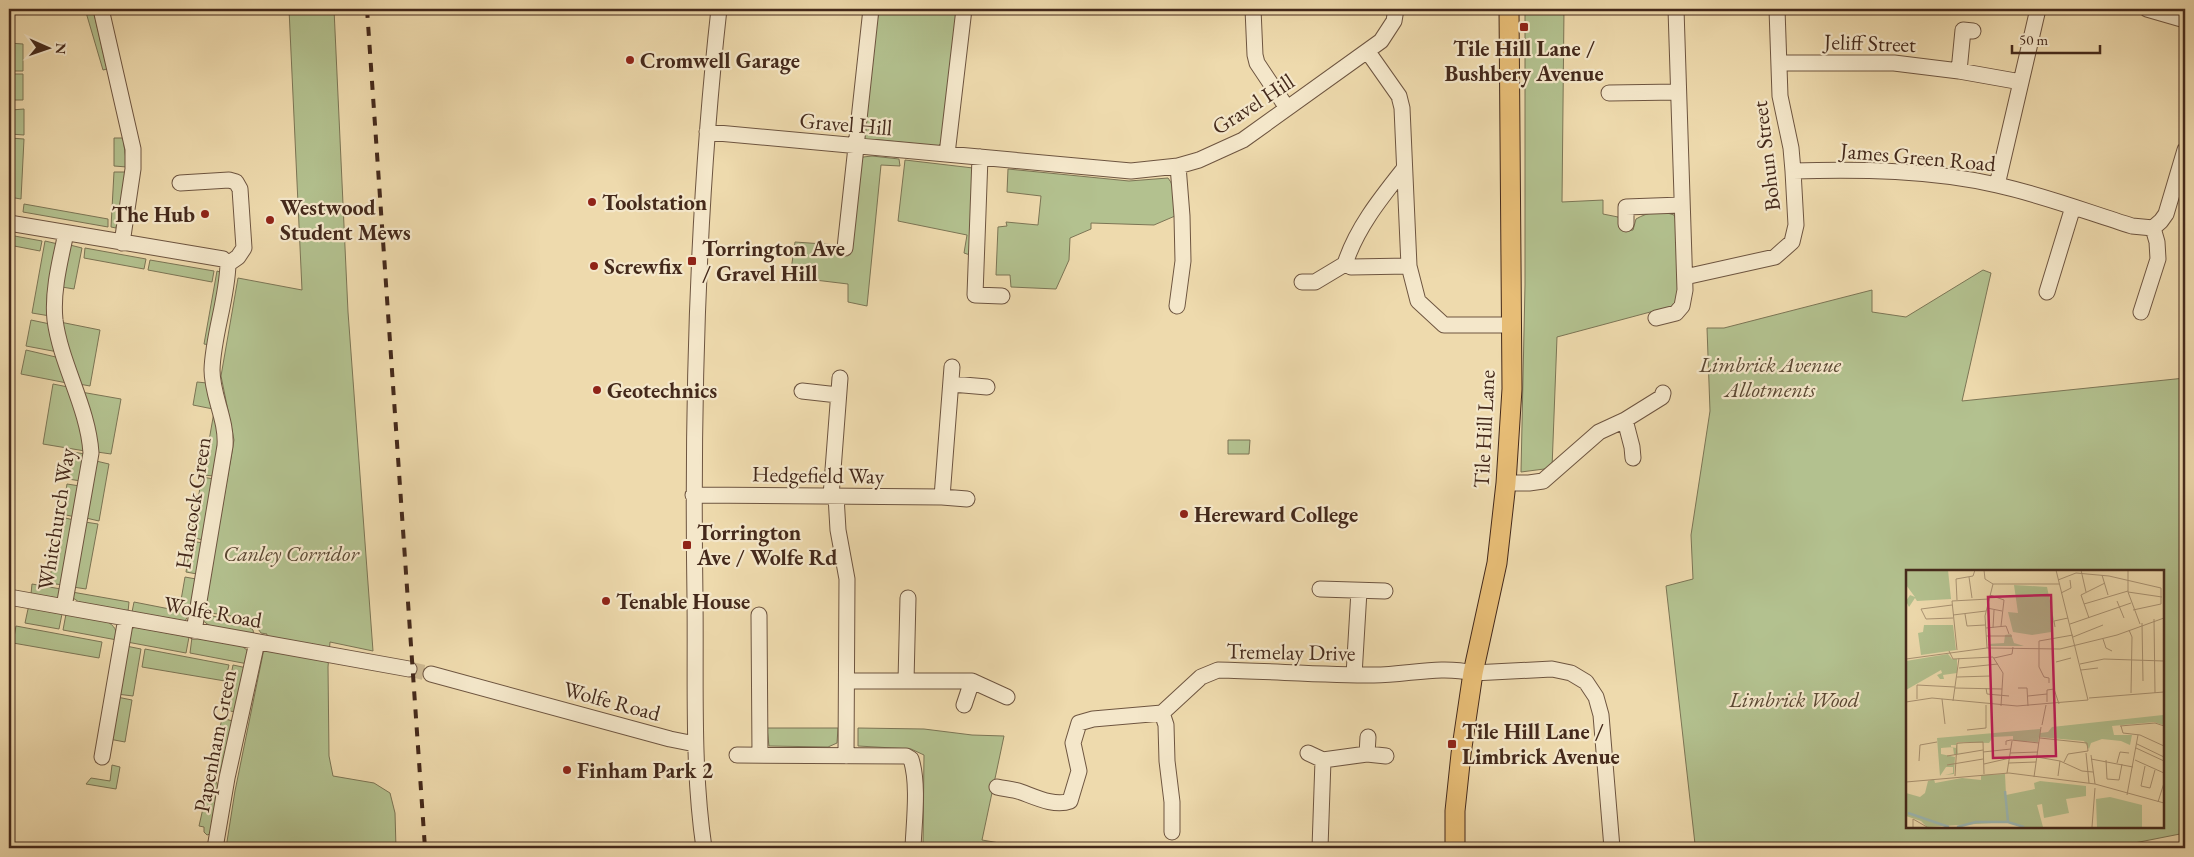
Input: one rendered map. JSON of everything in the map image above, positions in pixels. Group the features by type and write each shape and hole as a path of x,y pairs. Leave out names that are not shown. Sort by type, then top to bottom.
{"main road":[{"name":"Tile Hill Lane","path":"1454,848 1455,811 1461,754 1473,673 1497,563 1506,483 1512,389 1509,9"}],"street":[{"path":"101,9 133,149 133,169 122,243"},
{"path":"704,848 695,744 693,495 698,297 707,132 719,9"},
{"path":"845,248 871,9"},
{"path":"947,154 964,9"},
{"path":"1253,9 1257,63 1287,108"},
{"name":"Gravel Hill","path":"707,132 1131,171 1178,166 1199,160 1243,140 1368,52 1386,34 1394,21 1396,9"},
{"path":"1656,318 1676,313 1682,306 1686,277 1681,205 1676,9"},
{"name":"Bohun Street","path":"1686,277 1775,257 1792,242 1796,225 1793,171 1791,148 1780,96 1777,9"},
{"path":"1997,185 2038,9"},
{"path":"2147,9 2179,15"},
{"path":"1959,71 1963,30 1973,31"},
{"path":"1368,52 1399,96 1402,108 1403,170 1409,266 1418,301 1444,325 1512,325"},
{"name":"Jeliff Street","path":"1778,63 1894,63 1959,71 2021,82"},
{"path":"1609,93 1678,92"},
{"path":"2141,312 2158,259 2157,242 2153,228 2161,222 2166,214 2185,150"},
{"path":"980,157 975,295 1002,296"},
{"path":"1177,306 1183,261 1178,166"},
{"name":"James Green Road","path":"1793,171 1856,169 1904,172 1997,185 2132,226 2153,228"},
{"path":"1302,282 1315,282 1345,264 1351,246 1366,220 1403,170"},
{"path":"9,223 223,259 228,264 238,257 244,248 240,189 236,182 229,180 180,184"},
{"path":"1626,224 1626,207 1681,205"},
{"path":"2047,292 2073,208"},
{"name":"Whitchurch Way","path":"64,607 91,453 87,430 55,318 56,292 66,233"},
{"name":"Hancock Green","path":"194,631 225,446 225,429 214,389 212,371 228,264"},
{"path":"1345,264 1352,267 1409,266"},
{"path":"942,497 952,367"},
{"path":"840,378 834,496 847,579 846,756"},
{"path":"952,384 987,387"},
{"path":"802,391 838,395"},
{"path":"1506,483 1529,483 1543,480 1599,432 1625,420 1662,397 1663,393"},
{"path":"1625,420 1633,458"},
{"name":"Hedgefield Way","path":"693,495 942,497 967,499"},
{"path":"1320,589 1385,591"},
{"path":"1354,675 1359,591"},
{"name":"Wolfe Road","path":"9,597 409,669"},
{"path":"906,681 908,598"},
{"path":"759,615 760,755"},
{"path":"102,758 126,618"},
{"name":"Papenham Green","path":"215,848 227,778 257,642"},
{"name":"Tremelay Drive","path":"1162,713 1201,676 1218,670 1354,675 1398,674 1434,669 1460,670 1473,673 1502,673 1552,669 1571,673 1586,682 1596,697 1600,715 1612,848"},
{"name":"Wolfe Road","path":"431,674 670,739 695,744"},
{"path":"847,681 972,682 1007,697"},
{"path":"964,705 972,682"},
{"path":"997,787 1019,791 1053,802 1065,803 1070,801 1079,771 1072,743 1079,723 1093,719 1162,713 1166,725 1167,761 1172,794 1172,832"},
{"path":"1367,754 1368,737"},
{"path":"1308,753 1323,760 1367,754 1386,756"},
{"path":"737,755 906,756 911,759 913,766 913,848"},
{"path":"1320,848 1323,760"}],"green space":[{"path":"85,9 93,9 107,69 103,70"},
{"name":"Canley Corridor","path":"289,9 334,9 348,312 373,651 330,642 328,667 329,756 333,776 374,783 390,793 395,813 396,848 226,848 235,791 267,634 261,633 251,619 204,612 234,440 221,376 238,278 302,290"},
{"path":"879,9 958,9 941,143 938,146 860,138"},
{"path":"1525,9 1564,9 1562,202 1603,200 1603,214 1618,217 1623,230 1633,230 1636,219 1650,213 1659,212 1674,215 1676,220 1679,302 1675,310 1654,311 1557,337 1552,468 1521,472 1525,285"},
{"path":"9,43 23,44 23,71 9,71"},
{"path":"9,74 23,74 23,100 11,100"},
{"path":"24,109 24,135 10,134 11,110"},
{"path":"10,138 24,139 21,199 9,197"},
{"path":"114,138 123,138 127,167 114,166"},
{"path":"863,157 899,159 900,166 881,165 867,306 848,302 848,284 790,277 795,242 852,246 861,162"},
{"path":"905,160 973,168 973,256 964,253 967,235 898,221"},
{"path":"1008,169 1129,181 1168,178 1174,191 1175,216 1154,225 1091,223 1091,229 1070,238 1069,260 1056,289 1011,287 1010,275 996,275 998,227 1007,226 1006,222 1038,225 1041,196 1007,192"},
{"path":"114,172 126,172 116,228 111,227"},
{"path":"24,204 108,219 108,227 23,212"},
{"path":"9,235 42,241 40,251 9,245"},
{"path":"45,241 58,244 50,316 32,313"},
{"path":"70,245 82,248 74,289 62,287"},
{"path":"85,248 146,259 144,269 84,258"},
{"path":"150,260 214,271 212,282 148,270"},
{"name":"Limbrick Wood","path":"1983,270 1991,273 1962,401 2185,378 2185,833 2109,848 1702,848 1695,844 1666,586 1693,579 1691,535 1710,411 1707,328 1724,328 1872,290 1872,312 1906,317"},
{"path":"217,271 223,273 210,345 204,344"},
{"path":"31,320 50,324 58,352 26,346"},
{"path":"60,322 100,330 90,386 79,384"},
{"path":"26,350 60,358 67,383 21,374"},
{"path":"197,382 207,383 213,409 193,405"},
{"path":"53,384 68,387 85,451 43,444"},
{"path":"81,392 121,399 111,454 97,452"},
{"path":"214,412 219,431 214,476 203,475"},
{"path":"1228,440 1250,440 1249,454 1228,454"},
{"path":"73,452 85,454 81,481 68,479"},
{"path":"96,461 109,464 99,521 86,518"},
{"path":"202,477 214,479 203,540 191,537"},
{"path":"67,484 80,486 75,517 62,514"},
{"path":"61,517 74,520 63,585 49,583"},
{"path":"85,522 98,524 86,589 73,587"},
{"path":"191,541 203,543 197,574 186,572"},
{"path":"185,577 196,579 191,608 180,606"},
{"path":"32,584 61,589 60,597 31,594"},
{"path":"72,592 129,602 128,612 79,602 73,598"},
{"path":"134,602 190,613 185,621 132,612"},
{"path":"28,609 62,614 59,629 25,623"},
{"path":"66,614 106,621 115,629 117,640 63,630"},
{"path":"202,614 243,622 253,630 254,635 210,626 202,620"},
{"path":"16,626 102,642 99,658 13,643"},
{"path":"135,627 189,637 186,653 127,642 130,630"},
{"path":"192,637 242,646 249,652 248,664 190,653"},
{"path":"126,646 141,649 133,696 117,694"},
{"path":"145,649 229,665 225,681 142,667"},
{"path":"233,665 247,668 236,712 224,710"},
{"path":"117,697 132,700 125,742 109,739"},
{"path":"222,718 236,722 221,771 217,774 211,773"},
{"path":"767,728 838,728 837,743 828,747 769,746"},
{"path":"858,728 924,729 972,735 1004,736 982,840 1029,848 923,848 924,755 911,749 858,746"},
{"path":"112,765 120,767 116,789 86,784 91,778 110,781"},
{"path":"210,777 215,778 219,789 210,834 207,835 204,832 204,827 199,826"}],"tunnel":[{"path":"409,669 431,674"}],"railway":[{"path":"367,9 425,848"}],"place":[{"name":"Tile Hill Lane / Bushbery Avenue","path":"1524,27"},
{"name":"Cromwell Garage","path":"630,60"},
{"name":"Toolstation","path":"592,202"},
{"name":"The Hub","path":"205,214"},
{"name":"Westwood Student Mews","path":"270,220"},
{"name":"Torrington Ave / Gravel Hill","path":"692,261"},
{"name":"Screwfix","path":"594,266"},
{"name":"Geotechnics","path":"597,390"},
{"name":"Hereward College","path":"1184,514"},
{"name":"Torrington Ave / Wolfe Rd","path":"687,545"},
{"name":"Tenable House","path":"606,601"},
{"name":"Tile Hill Lane / Limbrick Avenue","path":"1452,744"},
{"name":"Finham Park 2","path":"567,770"}],"park label":[{"name":"Limbrick Avenue Allotments","path":"1770,376"}]}
